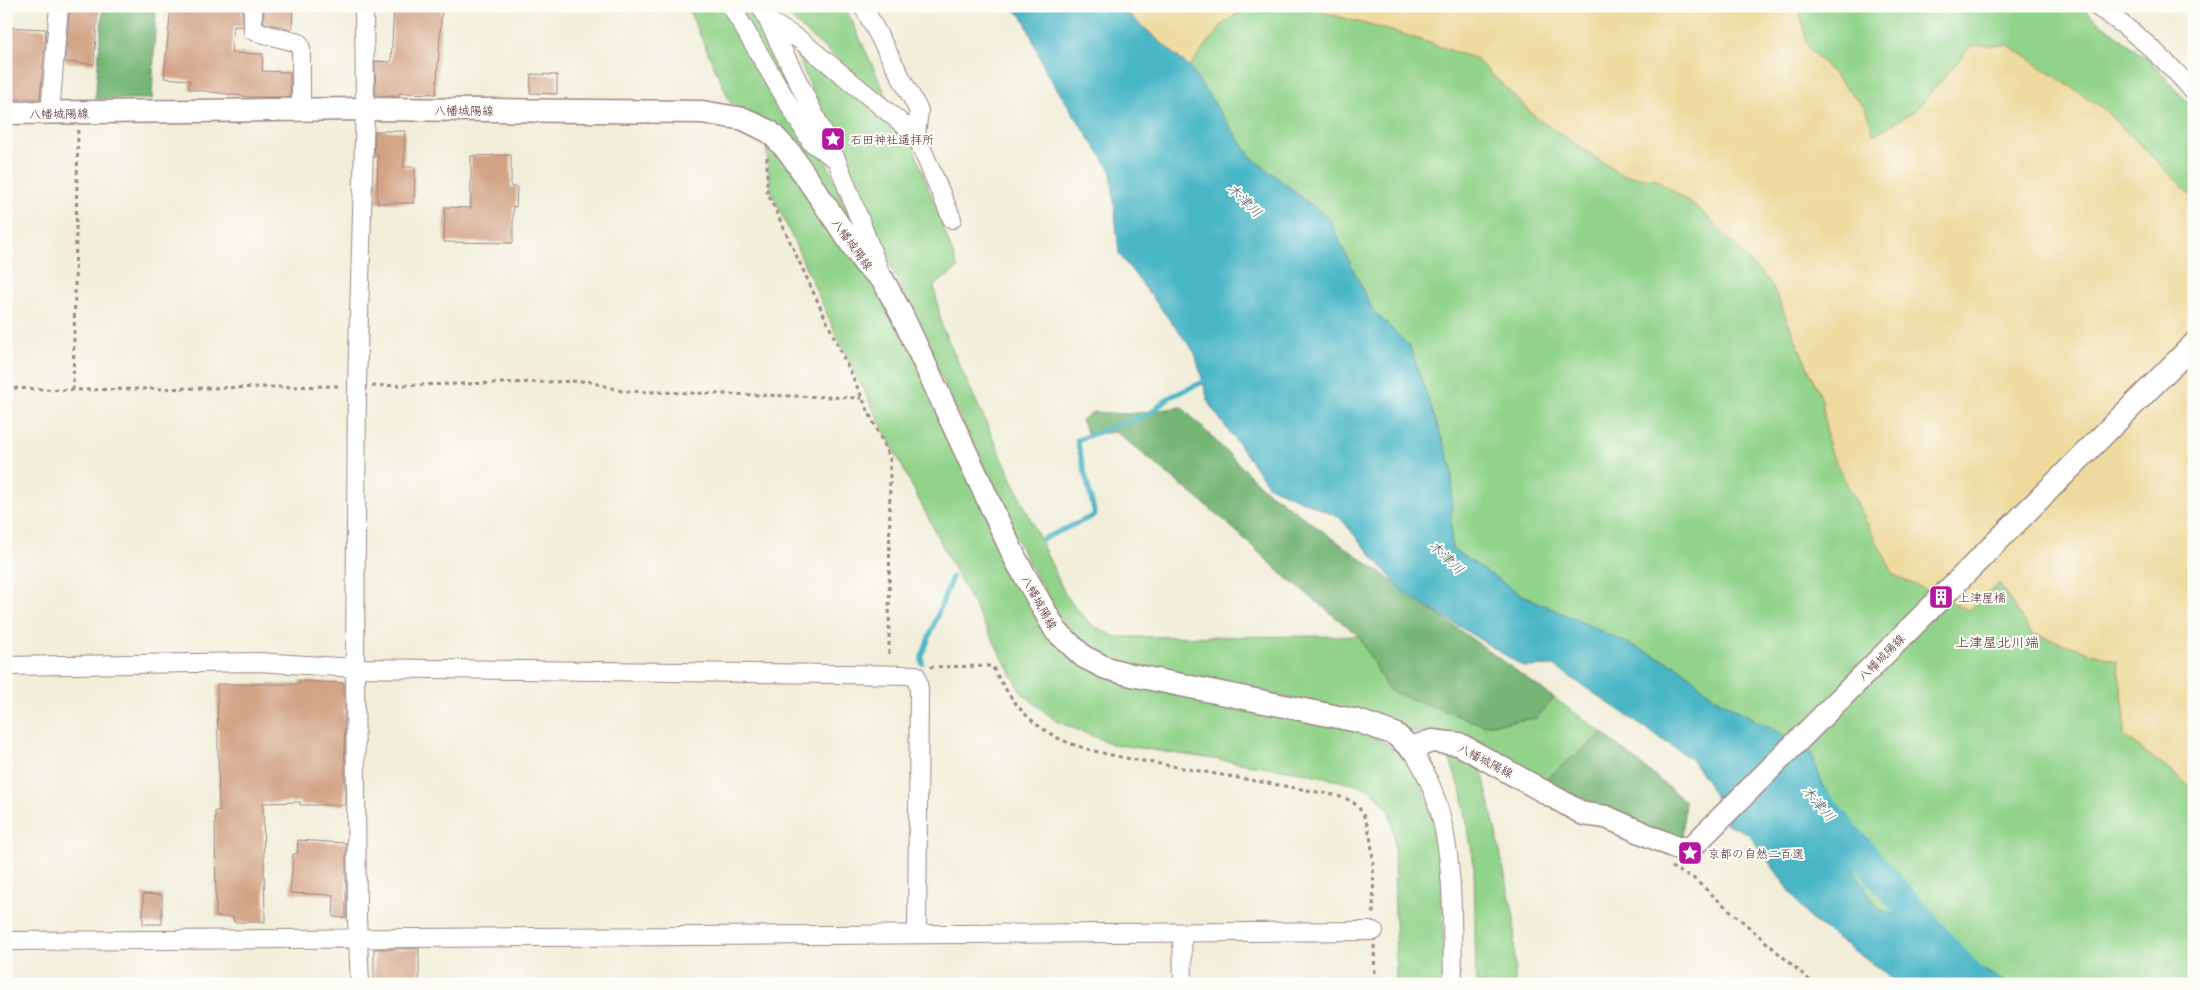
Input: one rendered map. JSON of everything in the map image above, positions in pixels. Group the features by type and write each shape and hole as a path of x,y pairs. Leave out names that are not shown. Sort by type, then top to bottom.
{"main road":[{"name":"八幡城陽線","path":"6,113 364,109 702,112 744,119 770,132 790,153 865,264 883,280 902,315 1016,560 1056,631 1084,657 1106,668 1132,675 1358,720 1395,734 1411,748 1432,741 1459,744 1584,814 1606,817 1677,848 1691,848 2194,344"}],"street":[{"path":"50,113 59,6"},
{"path":"253,6 253,31 299,44 302,48 301,110"},
{"path":"360,984 360,940 357,918 355,668 357,386 364,109 364,6"},
{"path":"730,6 811,142 836,161"},
{"path":"863,6 919,111 916,135"},
{"path":"2096,6 2135,36 2178,74 2194,92"},
{"path":"765,13 836,161 883,280"},
{"path":"765,13 916,135 952,218"},
{"path":"6,666 257,662 355,668 916,675 919,689 917,934"},
{"path":"1411,748 1426,769 1436,793 1445,827 1450,878 1453,984"},
{"path":"6,941 360,940 1374,931"},
{"path":"1182,933 1183,984"}],"path":[{"path":"73,390 78,113"},
{"path":"760,127 767,159 767,192 890,458 888,654"},
{"path":"6,388 73,390 587,381 622,391 862,398"},
{"path":"916,675 927,668 992,666 1012,702 1035,723 1056,737 1128,759 1334,794 1355,803 1365,818 1372,847 1375,984"},
{"path":"1667,865 1692,878 1814,984"}],"green space":[{"path":"103,6 156,9 152,99 95,99"},
{"path":"687,6 754,6 812,129 863,247 762,118 731,104"},
{"path":"845,6 890,104 777,7"},
{"path":"1798,6 2079,6 2152,63 2194,109 2194,198 2101,107 1971,46 1916,110 1874,135 1865,108 1808,47"},
{"path":"1311,9 1409,36 1476,59 1538,119 1622,175 1656,179 1702,211 1772,285 1822,400 1829,449 1999,583 2031,633 2117,661 2125,715 2124,736 2194,789 2194,837 2187,835 2194,844 2194,984 2008,984 1972,963 1931,927 1879,909 1856,873 1809,749 1715,698 1679,667 1518,593 1451,548 1452,468 1410,347 1372,309 1329,219 1251,157 1189,67 1222,25 1242,10"},
{"path":"789,38 912,143 958,268 934,286 942,327 1065,594 1090,624 1116,637 1359,636 1389,690 1483,725 1537,718 1554,698 1603,733 1542,782 1453,737 1413,732 1362,713 1103,659 1068,632 1024,555 909,307"},
{"path":"765,137 781,154 897,319 1009,560 1090,667 1361,730 1394,749 1410,765 1423,787 1437,841 1443,900 1444,984 1396,984 1394,837 1389,809 1370,789 1308,773 1112,744 1056,721 1022,693 956,573 842,347 771,191"},
{"path":"1182,407 1263,488 1554,698 1537,718 1483,725 1388,690 1359,636 1282,574 1224,520 1116,432 1088,435 1081,420 1093,412 1128,414"},
{"path":"1603,733 1685,801 1682,839 1584,809 1542,782"},
{"path":"1456,752 1482,769 1514,917 1515,984 1476,984 1474,864 1462,793 1448,755"}],"sand":[{"path":"1119,6 1798,6 1808,47 1865,108 1874,135 1916,110 1971,46 2008,45 2101,107 2194,198 2194,789 2124,736 2125,715 2117,661 2031,633 1999,583 1968,610 1894,575 1829,449 1822,400 1772,285 1702,211 1656,179 1622,175 1538,119 1476,59 1409,36 1311,9 1242,10 1222,25 1189,67"}],"water":[{"path":"1011,6 1119,6 1189,67 1251,157 1329,219 1372,309 1410,347 1452,468 1451,548 1518,593 1679,667 1715,698 1809,749 1856,873 1879,909 1931,927 1972,963 2008,984 1900,984 1809,918 1749,834 1725,823 1708,782 1692,760 1554,666 1524,667 1402,591 1340,518 1269,486 1209,404 1195,353 1119,254 1111,171 1046,72 1024,19"}],"building":[{"path":"70,6 98,6 94,64 65,62"},
{"path":"171,6 242,6 242,27 234,26 231,53 263,54 262,71 290,72 290,97 249,97 189,89 190,80 164,78"},
{"path":"264,6 293,6 292,29 264,23"},
{"path":"394,6 442,6 436,94 399,93 399,96 376,96 375,61 391,62"},
{"path":"6,27 46,29 40,99 6,99 6,81 10,81 11,54 7,53"},
{"path":"531,74 557,75 557,94 530,93"},
{"path":"375,131 405,131 404,167 415,167 414,203 377,203 378,153 374,153"},
{"path":"511,155 511,187 517,187 516,207 513,206 513,243 444,242 445,207 471,208 471,156"},
{"path":"299,681 344,683 345,805 300,805 300,802 263,803 265,922 234,922 233,917 216,917 215,811 219,811 217,684 299,684"},
{"path":"298,840 346,843 346,918 333,917 334,895 290,893 293,854 297,854"},
{"path":"143,894 162,895 162,924 143,924"},
{"path":"374,949 419,949 419,984 374,984"}],"waterway":[{"path":"1043,539 1095,515 1077,440 1149,414 1170,397 1203,382"},
{"path":"922,663 922,656 952,577"},
{"name":"木津川","path":"1809,793 1976,984"}],"place":[{"name":"石田神社遥拝所","path":"833,139"},
{"name":"上津屋橋","path":"1941,597"},
{"name":"京都の自然二百選","path":"1690,853"}],"district":[{"name":"上津屋北川端","path":"1997,641"}]}
